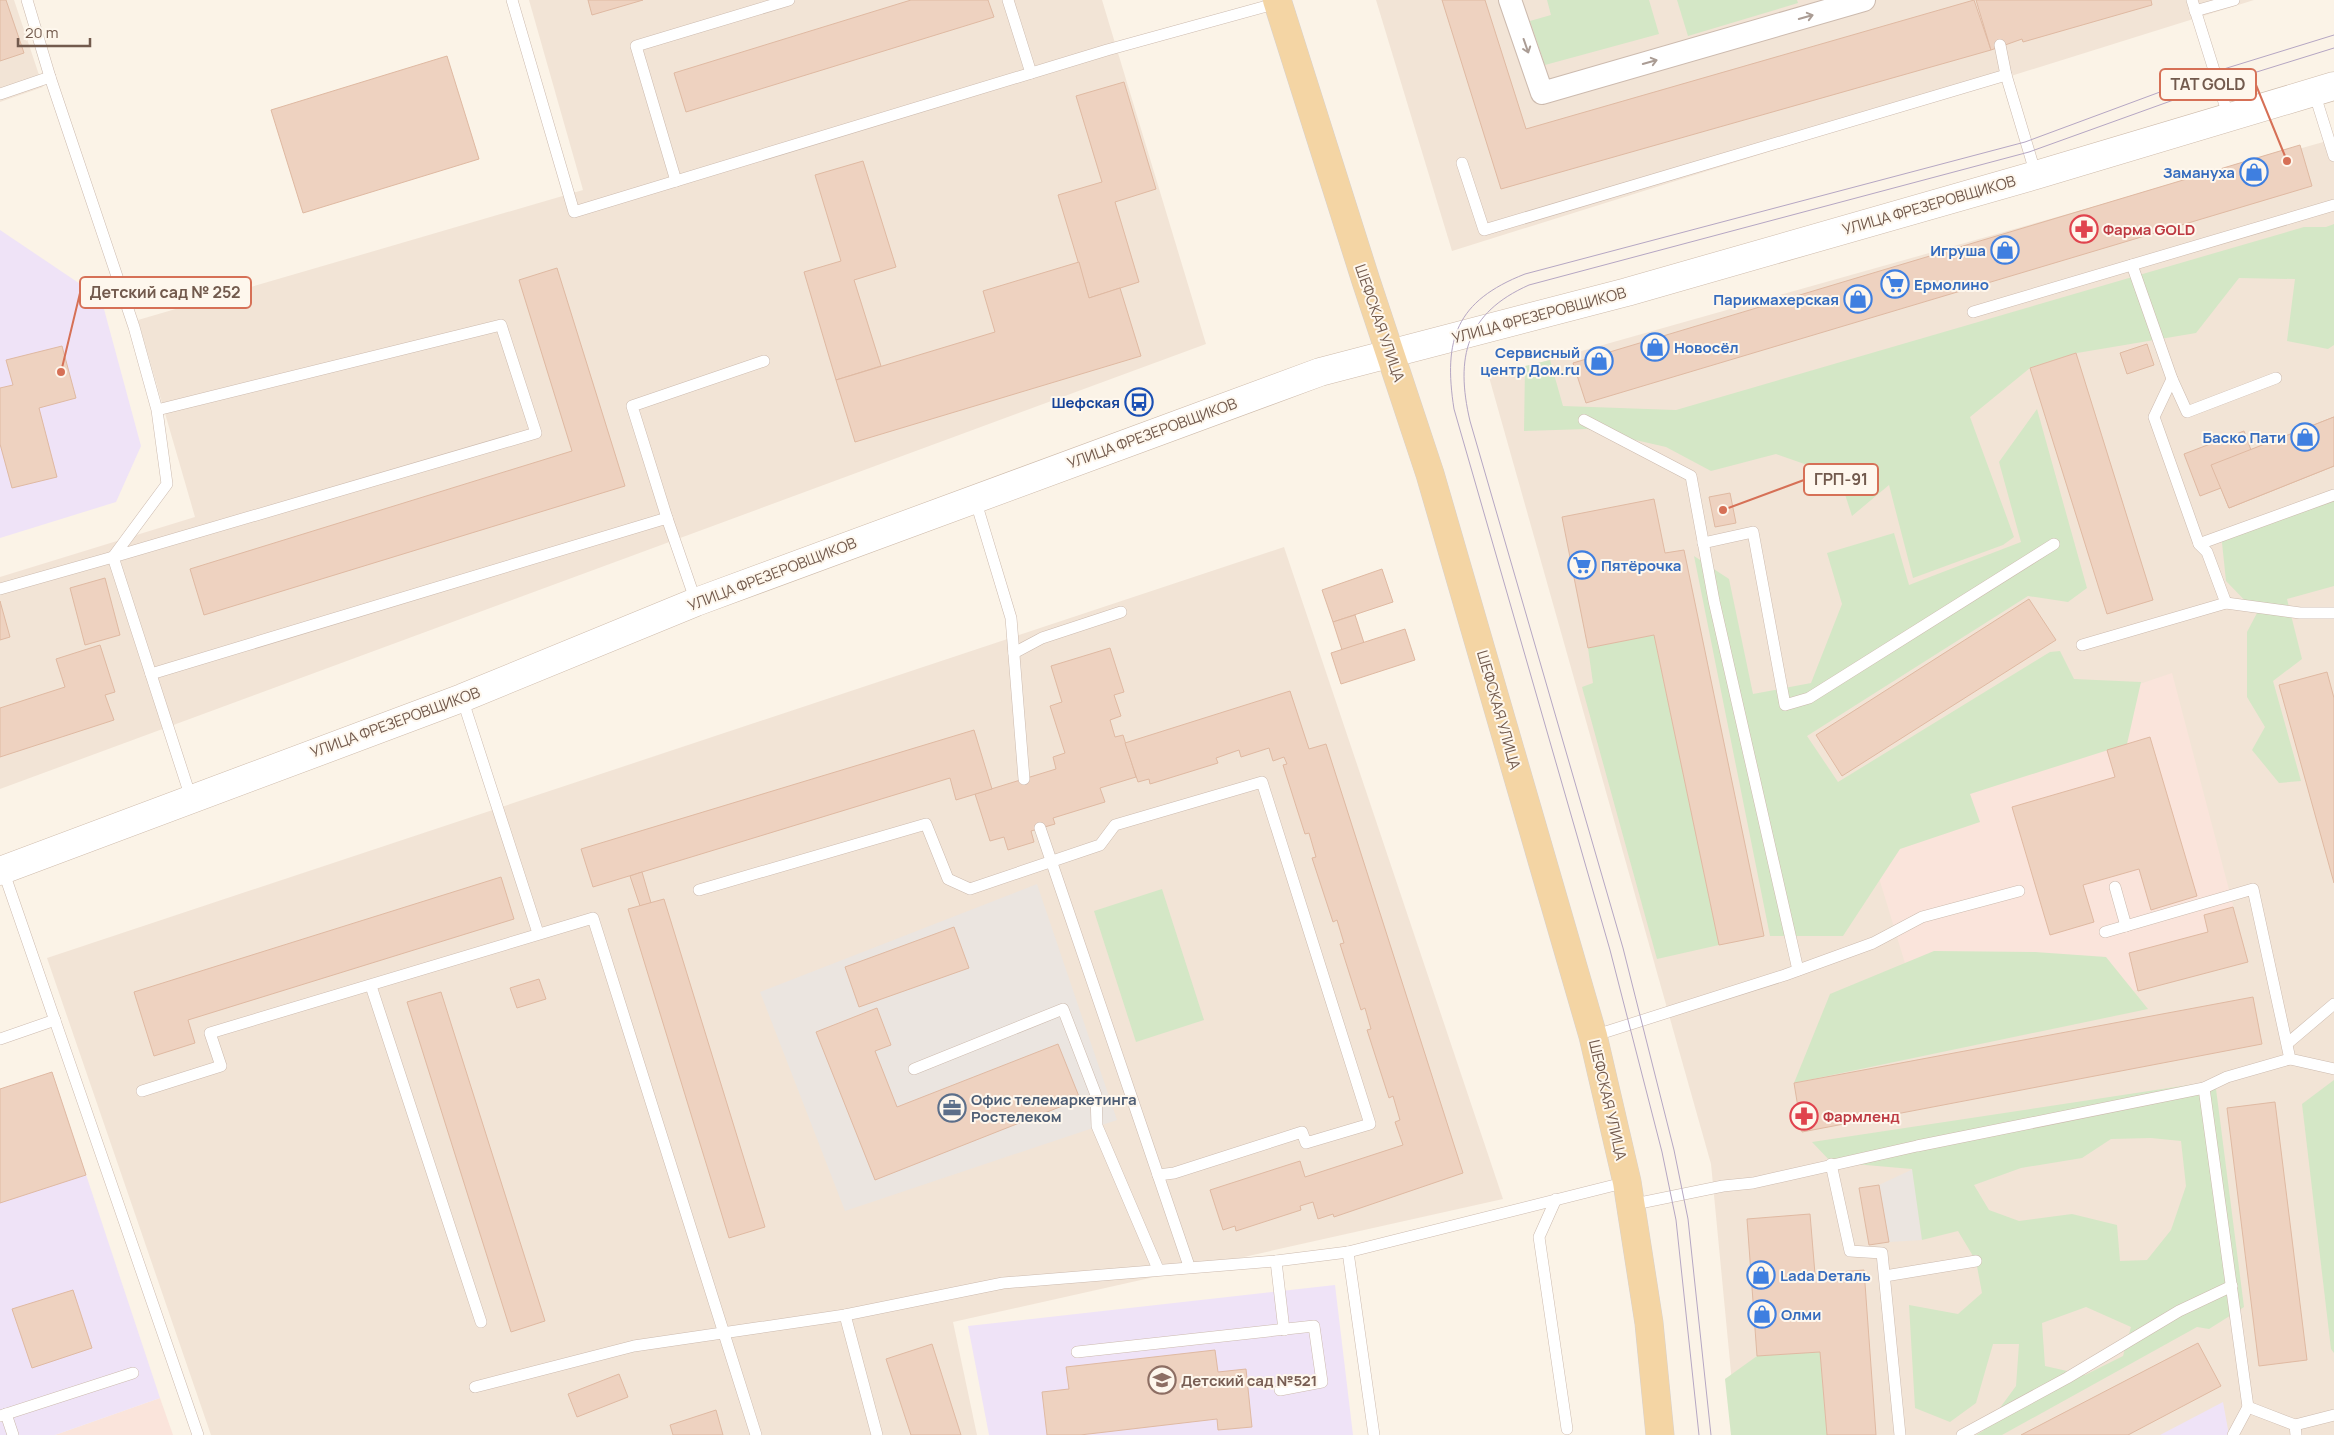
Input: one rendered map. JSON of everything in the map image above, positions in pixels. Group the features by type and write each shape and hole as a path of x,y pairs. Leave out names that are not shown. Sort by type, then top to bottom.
{"main road":[{"name":"ШЕФСКАЯ УЛИЦА","path":"1277,1 1430,474 1594,1036 1628,1193 1649,1323 1660,1435"},
{"name":"УЛИЦА ФРЕЗЕРОВЩИКОВ","path":"2,870 462,698 696,602 1320,372 1627,292 2324,89"}],"street":[{"path":"1510,0 1542,94 1864,0"}],"lane":[{"path":"27,0 50,78 134,327 157,410 167,484 113,557"},
{"path":"512,0 574,212 1031,73 1277,1"},
{"path":"676,181 636,46 789,0"},
{"path":"1008,0 1031,73"},
{"path":"2229,118 2193,6 2234,0"},
{"path":"2000,45 2006,75 2036,174"},
{"path":"1462,163 1484,230 2006,75"},
{"path":"0,94 50,78"},
{"path":"2324,89 2334,156"},
{"path":"1973,312 2334,205"},
{"path":"2132,265 2172,379 2187,412 2276,378"},
{"path":"0,589 536,434 501,325 157,410"},
{"path":"696,602 632,406 764,361"},
{"path":"2172,379 2154,417 2199,544 2207,552 2226,603"},
{"path":"1584,420 1691,476 1714,601 1798,970"},
{"path":"2199,544 2334,495"},
{"path":"974,498 1011,618 1024,779"},
{"path":"151,674 667,518"},
{"path":"1703,543 1753,532 1785,705 1809,698 2054,544"},
{"path":"113,557 191,798"},
{"path":"2082,645 2226,603 2300,613 2334,613"},
{"path":"1014,653 1042,638 1121,612"},
{"path":"462,698 538,933"},
{"path":"699,890 926,824 948,879 970,889 1100,845 1115,825 1262,782 1370,1124 1306,1144 1302,1132 1174,1173 1158,1175"},
{"path":"1040,828 1189,1266"},
{"path":"2,870 198,1435"},
{"path":"2114,887 2126,926"},
{"path":"2105,932 2253,889 2290,1059"},
{"path":"1594,1036 1798,970 1873,943 1922,917 2019,891"},
{"path":"142,1091 221,1066 210,1033 593,918 756,1435"},
{"path":"371,986 481,1322"},
{"path":"2288,1043 2334,1004"},
{"path":"914,1069 1063,1009 1096,1095 1097,1126 1158,1269"},
{"path":"0,1040 55,1020"},
{"path":"475,1387 634,1346 846,1315 1003,1283 1189,1266 1276,1261 1348,1252 1556,1199 1753,1183 1831,1164 2204,1088 2227,1077 2290,1059 2334,1068"},
{"path":"2204,1088 2248,1407 2233,1435"},
{"path":"1831,1164 1850,1251 1882,1253 1900,1435"},
{"path":"1556,1199 1539,1237 1567,1429"},
{"path":"1348,1252 1374,1435"},
{"path":"1276,1261 1284,1330"},
{"path":"1885,1276 1976,1261"},
{"path":"1962,1435 2067,1378 2179,1311 2232,1286"},
{"path":"846,1315 877,1435"},
{"path":"1077,1352 1314,1326 1322,1382 1280,1390"},
{"path":"13,1435 3,1415 133,1373"},
{"path":"2248,1407 2296,1430 2334,1415"}],"shaded area":[{"path":"0,0 14,0 43,87 0,102"},
{"path":"529,0 1102,0 1206,344 0,789 0,577 195,517 138,320 583,190"},
{"path":"1376,0 2254,0 1452,251"},
{"path":"2334,139 2334,1435 1737,1435 1711,1164 1489,377"},
{"path":"0,230 101,298 141,446 116,502 0,538"},
{"path":"1284,547 1503,1199 953,1322 977,1435 211,1435 47,958"},
{"path":"2172,673 2248,962 1929,1042 1858,809 1951,748"},
{"path":"1037,884 1117,1120 845,1211 760,992"},
{"path":"52,1072 160,1398 55,1435 0,1435 0,1089"},
{"path":"1913,1169 1922,1240 1889,1242 1879,1185"},
{"name":"Детский сад №521","path":"1335,1285 1353,1435 989,1435 968,1326"},
{"path":"160,1398 173,1435 55,1435"},
{"path":"2223,1402 2229,1435 2160,1435"}],"green space":[{"path":"1547,0 1649,0 1659,34 1545,65 1530,21 1551,15"},
{"path":"1677,0 1797,0 1798,3 1688,36"},
{"path":"2334,224 2334,345 2328,349 2287,341 2295,279 2239,278 2196,333 2077,353 2030,368 1970,417 2014,537 2003,545 1913,578 1889,485 1852,516 1839,476 1776,454 1711,471 1666,447 1587,429 1524,431 1525,366 1550,360 1563,406 1676,410 2304,227 2326,227"},
{"path":"2037,409 2087,588 2068,602 2028,596 1807,736 1838,782 2050,652 2060,651 2074,679 2141,682 2127,744 1970,794 1980,822 1900,849 1843,936 1770,936 1694,556 1729,579 1753,694 1811,683 1842,604 1827,553 1894,533 1909,585 2021,542 1999,462"},
{"path":"2334,492 2334,586 2287,599 2302,659 2273,681 2301,781 2279,783 2252,750 2265,727 2247,697 2247,632 2257,613 2226,581 2221,533"},
{"path":"1654,635 1719,945 1657,959 1582,687 1593,683 1588,648"},
{"path":"1162,889 1204,1020 1136,1042 1094,911"},
{"path":"1934,951 2035,952 2106,957 2148,1009 1794,1083 1830,994"},
{"path":"2334,1080 2334,1353 2331,1349 2302,1104"},
{"path":"2215,1081 2244,1307 2209,1329 2197,1327 2002,1435 1976,1435 1983,1431 2016,1386 2019,1344 1993,1344 1976,1403 1950,1422 1915,1408 1909,1305 1958,1314 1982,1293 1976,1261 1958,1231 1922,1240 1912,1169 1831,1162 1812,1142","holes":["2151,1138 2181,1141 2186,1186 2171,1230 2147,1260 2120,1261 2117,1225 2072,1214 2019,1221 1989,1210 1974,1185 2021,1168 2082,1158 2111,1139","2086,1307 2131,1327 2123,1356 2085,1375 2045,1366 2042,1323"]},
{"path":"1820,1352 1827,1435 1731,1435 1725,1379 1757,1356"}],"building":[{"path":"0,0 6,0 24,53 0,61"},
{"path":"588,0 643,0 592,15"},
{"path":"911,0 988,0 994,17 686,112 674,73"},
{"path":"1442,0 1485,0 1526,129 1974,0 1991,50 1501,189"},
{"path":"1976,0 2151,0 2152,5 2023,42 2022,39 1991,50"},
{"path":"447,56 479,159 303,213 271,110"},
{"path":"1124,82 1156,189 1115,202 1139,282 1089,298 1058,195 1102,182 1076,96"},
{"path":"2300,145 2312,186 1586,403 1573,363"},
{"path":"863,161 896,267 854,280 881,366 836,380 804,272 841,261 815,175"},
{"path":"1079,262 1089,298 1120,288 1141,356 855,442 836,380 995,332 983,291"},
{"path":"557,268 625,486 204,615 190,569 572,451 519,280"},
{"path":"2147,344 2154,365 2127,374 2120,353"},
{"path":"62,346 76,398 39,408 57,477 12,488 0,444 0,388 13,385 6,360"},
{"path":"2076,353 2153,600 2107,614 2030,368"},
{"path":"2334,417 2334,466 2229,508 2221,488 2200,496 2184,454 2244,431 2251,450"},
{"path":"2334,417 2334,466 2229,508 2211,465"},
{"path":"1730,493 1736,523 1715,527 1709,497"},
{"path":"1654,499 1665,553 1684,550 1764,936 1719,945 1654,635 1588,648 1562,517"},
{"path":"1382,569 1393,602 1333,622 1322,590"},
{"path":"105,578 120,635 85,645 70,588"},
{"path":"2029,599 2056,640 1842,776 1816,735"},
{"path":"0,601 10,637 0,640"},
{"path":"1355,615 1364,643 1342,650 1333,622"},
{"path":"1405,629 1415,660 1341,684 1331,653"},
{"path":"100,645 115,692 105,695 114,720 0,757 0,708 65,687 56,659"},
{"path":"1110,648 1124,692 1114,695 1121,716 1110,720 1115,737 1123,735 1136,777 1100,788 1105,802 1053,818 1055,824 1031,831 1034,842 1008,850 1004,837 990,841 975,794 1056,769 1053,757 1065,753 1050,706 1062,702 1051,666"},
{"path":"2327,672 2334,698 2334,883 2279,685"},
{"path":"1290,691 1309,749 1326,744 1463,1173 1334,1217 1333,1214 1318,1219 1313,1202 1300,1206 1301,1210 1236,1231 1235,1226 1223,1230 1210,1190 1300,1161 1305,1177 1403,1145 1395,1122 1400,1120 1393,1096 1389,1098 1367,1030 1371,1029 1365,1008 1361,1010 1340,944 1344,943 1337,920 1333,922 1312,858 1316,857 1309,833 1305,834 1283,765 1287,764 1284,757 1273,761 1269,748 1241,757 1239,750 1216,758 1218,763 1150,784 1149,779 1138,782 1125,743"},
{"path":"974,730 992,789 956,800 950,778 593,887 581,849"},
{"path":"2150,737 2197,896 2151,910 2139,869 2083,885 2094,922 2050,935 2012,807 2115,777 2107,750"},
{"path":"642,872 651,903 640,906 630,876"},
{"path":"501,877 514,919 188,1020 195,1043 154,1056 134,992"},
{"path":"664,899 765,1227 729,1238 628,909"},
{"path":"2233,907 2248,962 2138,991 2129,953 2208,932 2204,915"},
{"path":"954,927 969,968 859,1007 845,967"},
{"path":"539,979 546,999 517,1008 510,988"},
{"path":"441,992 545,1321 511,1332 407,1002"},
{"path":"2253,997 2262,1044 1802,1132 1794,1083"},
{"path":"877,1008 891,1045 875,1051 897,1107 1058,1044 1080,1099 875,1180 816,1032"},
{"path":"52,1072 86,1175 0,1203 0,1089"},
{"path":"2275,1102 2307,1360 2259,1366 2227,1108"},
{"path":"1879,1185 1889,1242 1869,1245 1859,1188"},
{"path":"1810,1214 1815,1274 1864,1270 1876,1435 1827,1435 1820,1352 1757,1356 1747,1219"},
{"path":"73,1290 92,1348 32,1368 12,1309"},
{"path":"2198,1343 2221,1386 2128,1435 2021,1435"},
{"path":"932,1344 961,1435 911,1435 886,1359"},
{"path":"1215,1350 1218,1372 1246,1369 1252,1427 1218,1430 1217,1419 1080,1435 1047,1435 1042,1392 1069,1389 1066,1367"},
{"path":"619,1374 628,1397 577,1417 568,1394"},
{"path":"716,1410 723,1435 673,1435 670,1425"}],"tram line":[{"path":"1699,1435 1676,1220 1662,1152 1610,950 1454,409 1451,362 1453,343 1460,325 1469,310 1483,297 1525,274 2025,142 2214,72 2334,35"},
{"path":"1711,1435 1688,1219 1674,1150 1623,948 1470,421 1464,377 1465,357 1470,340 1479,323 1491,309 1508,296 1529,285 2029,152 2218,84 2334,48"}],"place":[{"name":"TAT GOLD","path":"2287,161"},
{"name":"Замануха","path":"2254,172"},
{"name":"Фарма GOLD","path":"2084,229"},
{"name":"Игруша","path":"2005,250"},
{"name":"Ермолино","path":"1895,284"},
{"name":"Парикмахерская","path":"1858,299"},
{"name":"Новосёл","path":"1655,347"},
{"name":"Сервисный центр Дом.ru","path":"1599,361"},
{"name":"Детский сад № 252","path":"61,372"},
{"name":"Шефская","path":"1139,402"},
{"name":"Баско Пати","path":"2305,437"},
{"name":"ГРП-91","path":"1723,510"},
{"name":"Пятёрочка","path":"1582,565"},
{"name":"Офис телемаркетинга Ростелеком","path":"952,1108"},
{"name":"Фармленд","path":"1804,1116"},
{"name":"Lada Dеталь","path":"1761,1275"},
{"name":"Олми","path":"1762,1314"},
{"name":"Детский сад №521","path":"1162,1380"}]}
